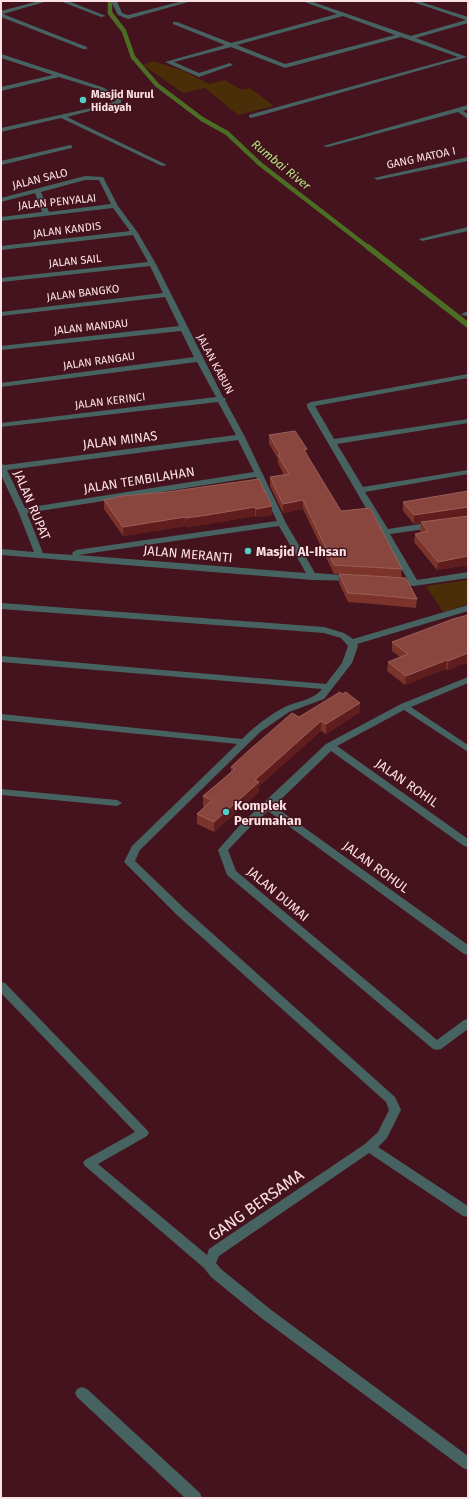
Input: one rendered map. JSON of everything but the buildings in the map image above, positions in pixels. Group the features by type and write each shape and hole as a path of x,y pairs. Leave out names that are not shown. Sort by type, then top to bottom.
{"street":[{"path":"1,14 45,1"},
{"path":"63,1 103,16"},
{"path":"114,1 120,14 128,17 189,1"},
{"path":"308,2 318,1"},
{"path":"413,1 468,20"},
{"path":"308,2 466,58"},
{"path":"1,14 85,48"},
{"path":"230,65 200,75 168,62 344,14"},
{"path":"411,38 468,20"},
{"path":"175,23 285,66 400,35"},
{"path":"1,56 100,88 119,98 119,102 1,130"},
{"path":"252,116 466,58"},
{"path":"1,89 59,75"},
{"path":"326,146 468,108"},
{"path":"459,110 468,117"},
{"path":"63,116 164,165"},
{"path":"1,163 70,147"},
{"name":"GANG MATOA I","path":"377,178 468,159"},
{"name":"JALAN SALO","path":"1,200 84,178"},
{"name":"JALAN KABUN","path":"84,178 101,178 115,206 135,233 199,359 242,437 282,523 313,577"},
{"path":"37,190 46,213"},
{"name":"JALAN PENYALAI","path":"1,219 115,206"},
{"path":"422,239 468,228"},
{"name":"JALAN KANDIS","path":"1,248 135,233"},
{"name":"JALAN SAIL","path":"1,280 152,264"},
{"name":"JALAN BANGKO","path":"1,314 167,295"},
{"name":"JALAN MANDAU","path":"1,348 184,328"},
{"name":"JALAN RANGAU","path":"1,386 199,359"},
{"path":"414,582 310,406 311,404 468,376"},
{"name":"JALAN KERINCI","path":"1,425 222,399"},
{"path":"331,442 468,420"},
{"name":"JALAN MINAS","path":"1,467 242,437"},
{"name":"JALAN RUPAT","path":"1,467 22,511 38,554"},
{"path":"361,490 468,472"},
{"name":"JALAN TEMBILAHAN","path":"22,511 259,474"},
{"path":"59,555 282,523"},
{"path":"385,532 445,524"},
{"name":"JALAN MERANTI","path":"1,552 59,555 360,580"},
{"path":"383,581 414,582 468,575"},
{"path":"1,606 324,630 342,634 352,646 347,664 321,697 286,710 257,730 244,742 1,717"},
{"path":"351,643 468,608"},
{"path":"1,659 329,687"},
{"name":"JALAN DUMAI","path":"468,680 404,706 330,746 243,828 222,850 231,873 437,1046 468,1023"},
{"path":"404,706 468,749"},
{"name":"GANG BERSAMA","path":"209,1264 214,1253 370,1147 383,1135 395,1110 391,1100 300,1020 129,862 136,848 186,801 244,742"},
{"name":"JALAN ROHIL","path":"330,746 468,844"},
{"path":"1,792 117,803"},
{"name":"JALAN ROHUL","path":"268,806 468,951"},
{"path":"1,986 143,1133 89,1163 209,1264 216,1273 265,1313 468,1464"},
{"path":"370,1147 468,1212"},
{"path":"82,1393 195,1498"}],"shaded area":[{"path":"153,61 184,71 209,84 225,80 242,90 250,88 274,106 238,115 205,88 183,93 143,65"},
{"path":"468,580 468,604 443,612 426,586"}],"waterway":[{"name":"Rumbai River","path":"110,1 110,13 124,31 133,57 157,85 202,119 227,133 260,164 369,248"},
{"name":"Rumbai River","path":"368,247 468,325"}],"place":[{"name":"Masjid Nurul Hidayah","path":"83,100"},
{"name":"Masjid Al-Ihsan","path":"248,551"},
{"name":"Komplek Perumahan","path":"226,812"}]}
